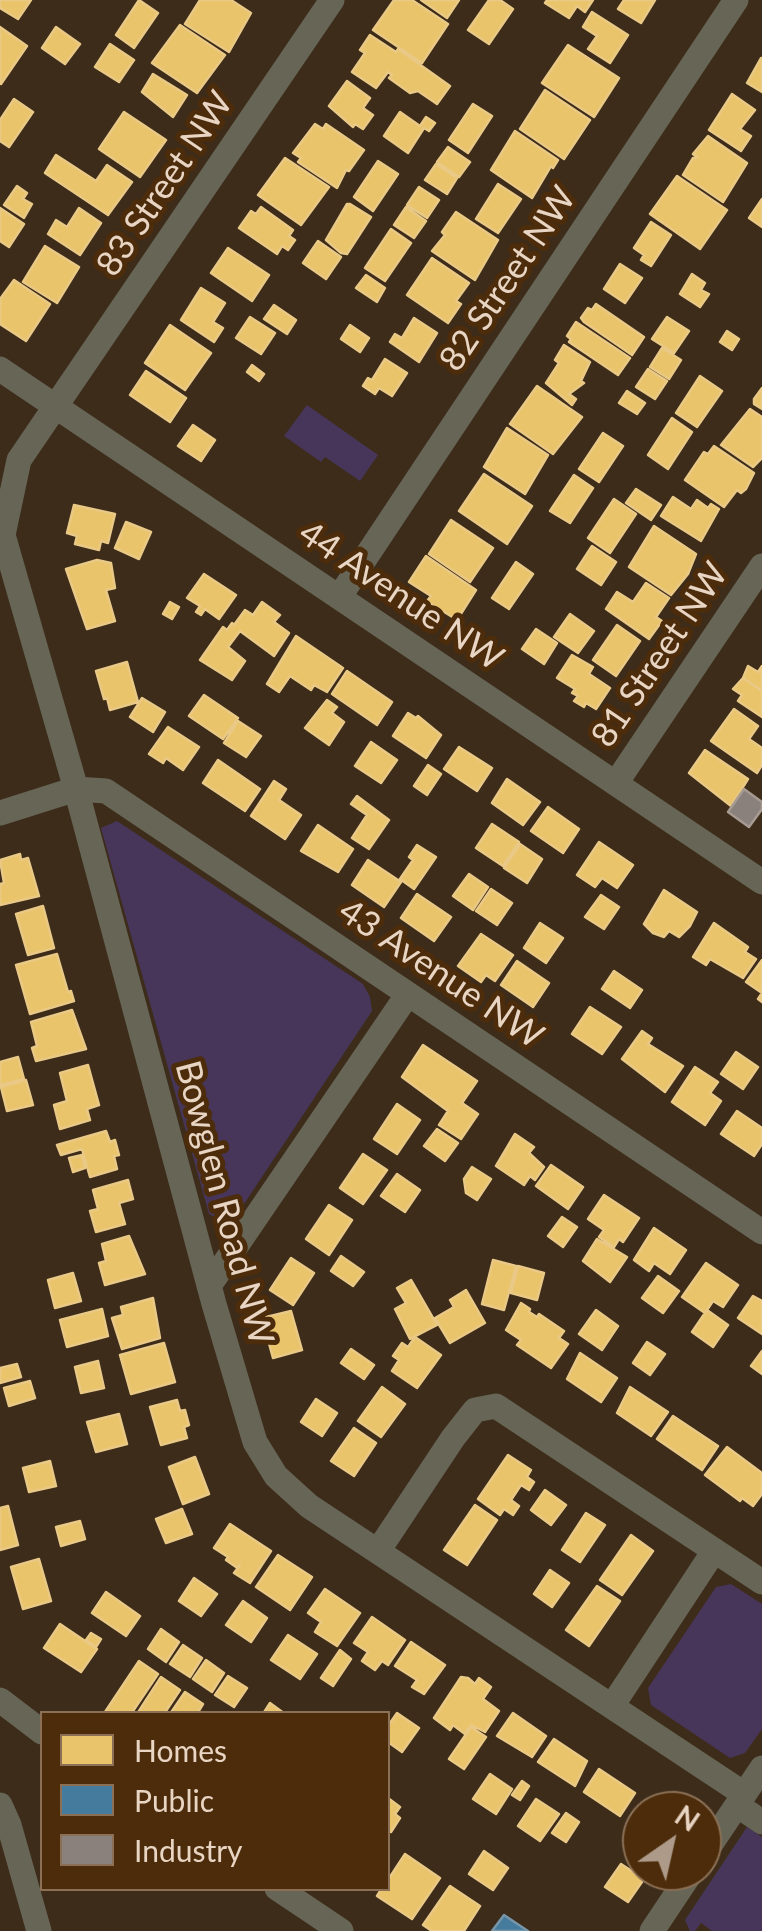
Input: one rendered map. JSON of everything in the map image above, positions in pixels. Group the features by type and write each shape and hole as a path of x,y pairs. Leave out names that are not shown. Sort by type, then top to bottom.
{"street":[{"name":"83 Street NW","path":"56,406 332,0"},
{"name":"82 Street NW","path":"340,596 736,0"},
{"name":"44 Avenue NW","path":"0,369 762,882"},
{"name":"Bowglen Road NW","path":"56,406 19,460 4,535 248,1425 264,1458 292,1492 612,1706 740,1800 762,1822"},
{"name":"81 Street NW","path":"616,783 762,566"},
{"path":"0,813 76,789"},
{"name":"43 Avenue NW","path":"76,789 106,791 762,1232"},
{"path":"209,1286 408,994"},
{"path":"378,1552 475,1410 496,1406 762,1582"},
{"path":"612,1706 714,1551"},
{"path":"0,1700 40,1730"},
{"path":"722,1827 762,1768"},
{"path":"0,1805 39,1931"},
{"path":"281,1891 341,1931"},
{"path":"652,1931 679,1891"}],"shaded area":[{"path":"307,405 378,455 360,481 325,457 321,462 284,436"},
{"path":"117,821 363,984 370,997 372,1011 236,1216 220,1220 209,1214 101,828"},
{"path":"731,1584 762,1604 762,1729 745,1753 730,1758 651,1705 648,1688 716,1587"},
{"path":"747,1827 762,1837 762,1931 712,1931 701,1923 690,1931 685,1920 704,1891 722,1891 722,1864"}],"building: Homes":[{"path":"0,0 31,0 18,19 0,8"},
{"path":"139,0 158,13 134,48 116,35"},
{"path":"200,0 231,0 251,13 229,52 185,24"},
{"path":"394,0 412,0 448,24 422,63 373,30"},
{"path":"421,0 459,0 447,18"},
{"path":"489,0 500,0 513,9 489,44 468,30"},
{"path":"593,0 585,12 577,6 569,18 545,3"},
{"path":"624,0 655,0 641,23 618,9"},
{"path":"592,12 628,35 610,63 588,49 597,36 583,27"},
{"path":"180,25 225,55 197,93 152,63"},
{"path":"0,27 27,46 1,84 0,83"},
{"path":"56,27 80,44 65,64 42,48"},
{"path":"370,35 396,52 398,49 450,86 437,104 418,91 410,93 389,78 392,75 388,72 376,88 352,72 365,53 360,50"},
{"path":"110,44 134,60 119,82 95,67"},
{"path":"568,45 619,78 594,117 542,83"},
{"path":"762,58 762,92 747,83"},
{"path":"153,74 187,95 173,117 142,92"},
{"path":"347,81 370,98 363,108 373,115 363,129 355,124 353,127 329,106"},
{"path":"545,90 590,120 564,159 520,129"},
{"path":"732,94 755,110 740,129 751,136 741,151 709,130"},
{"path":"14,99 33,112 9,147 0,141 0,120"},
{"path":"473,104 492,116 468,153 449,140"},
{"path":"124,112 166,140 140,177 99,149"},
{"path":"400,112 420,126 426,117 435,123 429,131 424,128 408,153 384,136"},
{"path":"315,124 323,129 326,124 364,150 346,170 337,188 298,162 301,158 293,153"},
{"path":"515,131 558,160 532,198 491,170"},
{"path":"708,136 747,163 723,202 683,175"},
{"path":"448,147 470,162 459,177 437,162"},
{"path":"56,155 96,181 107,165 132,182 108,215 45,173"},
{"path":"285,158 329,187 301,225 258,195"},
{"path":"378,161 398,174 373,211 354,197"},
{"path":"436,164 457,178 447,194 425,180"},
{"path":"677,176 727,210 700,249 650,214"},
{"path":"498,184 521,199 498,233 476,219"},
{"path":"17,186 27,193 23,199 32,204 24,218 4,205"},
{"path":"419,187 439,200 427,218 407,205"},
{"path":"762,199 762,227 749,218"},
{"path":"347,204 371,217 347,254 326,240"},
{"path":"261,207 293,230 289,236 295,240 288,250 282,246 277,254 239,228 251,211 256,214"},
{"path":"406,207 426,221 414,238 394,225"},
{"path":"0,208 24,224 9,247 0,241"},
{"path":"79,208 101,223 80,255 48,234 56,220 67,227"},
{"path":"456,212 498,240 475,280 432,251"},
{"path":"651,222 671,235 651,266 641,260 644,255 634,248"},
{"path":"391,229 411,243 385,281 365,268"},
{"path":"318,241 341,257 326,279 303,263"},
{"path":"45,246 79,267 57,303 23,282"},
{"path":"228,248 269,275 252,301 211,273"},
{"path":"432,258 469,283 456,301 461,304 448,323 407,295"},
{"path":"620,264 642,278 625,303 604,289"},
{"path":"692,274 705,283 701,290 709,294 700,307 680,294"},
{"path":"366,275 385,288 377,302 356,288"},
{"path":"14,280 50,304 26,341 0,324 0,299"},
{"path":"201,288 225,303 213,322 223,328 214,342 181,320"},
{"path":"596,304 644,337 632,355 581,318"},
{"path":"274,305 296,320 287,334 264,319"},
{"path":"250,317 275,333 261,354 236,338"},
{"path":"667,317 689,331 674,353 652,339"},
{"path":"414,318 437,333 419,362 390,342 395,334 402,338"},
{"path":"576,322 630,358 618,375 569,342 567,336"},
{"path":"170,325 211,353 185,390 145,363"},
{"path":"350,325 369,338 360,352 341,339"},
{"path":"727,331 739,339 732,350 720,342"},
{"path":"564,345 590,362 581,381 584,383 569,394 576,399 572,405 546,383 559,363 555,360"},
{"path":"662,348 681,360 669,379 650,367"},
{"path":"385,359 407,373 392,396 379,388 375,394 363,386 368,378 372,380"},
{"path":"252,365 264,374 259,381 247,372"},
{"path":"648,369 667,381 655,399 636,387"},
{"path":"146,371 186,398 170,422 130,395"},
{"path":"700,376 722,391 697,427 676,413"},
{"path":"537,386 582,417 553,454 510,424"},
{"path":"762,388 762,409 754,404 754,399"},
{"path":"627,391 645,403 637,414 619,403"},
{"path":"750,409 762,417 762,458 753,467 721,445"},
{"path":"672,418 692,432 668,469 648,455"},
{"path":"193,425 215,440 201,461 178,446"},
{"path":"507,428 548,455 525,494 484,467"},
{"path":"603,433 623,446 599,482 579,469"},
{"path":"714,446 754,473 746,489 741,493 737,490 724,507 685,480 704,452 708,454"},
{"path":"484,474 532,506 507,544 459,511"},
{"path":"574,475 593,488 570,523 550,511"},
{"path":"636,489 661,505 651,520 626,503"},
{"path":"673,497 691,509 697,500 708,508 711,504 719,509 701,541 661,516"},
{"path":"614,499 636,514 610,553 588,538"},
{"path":"74,505 115,514 108,543 101,541 99,550 75,544 77,536 67,533"},
{"path":"451,520 493,548 470,582 429,554"},
{"path":"126,522 151,532 139,559 115,548"},
{"path":"654,526 696,554 688,574 671,595 629,567"},
{"path":"592,546 616,562 601,585 577,569"},
{"path":"426,556 476,590 457,620 427,601 431,596 409,582"},
{"path":"97,560 111,563 115,588 106,590 115,621 87,629 66,569"},
{"path":"516,562 533,574 509,609 492,598"},
{"path":"204,574 236,595 219,619 205,609 201,615 196,612 200,606 187,598"},
{"path":"646,583 669,598 656,617 662,621 649,639 606,609 617,592 633,602"},
{"path":"170,602 179,607 172,619 163,614"},
{"path":"262,602 280,615 274,622 289,633 274,656 240,631 228,647 245,661 232,680 200,660 223,627 227,630 234,625 245,610 253,615"},
{"path":"570,614 594,631 578,653 554,637"},
{"path":"617,625 640,641 616,676 593,660"},
{"path":"536,629 557,643 544,664 522,649"},
{"path":"296,636 343,668 327,692 314,685 311,690 290,676 279,692 267,684"},
{"path":"572,655 593,667 589,674 610,688 596,709 574,701 578,696 572,693 575,689 557,678"},
{"path":"127,662 138,702 110,710 96,671"},
{"path":"748,666 758,672 762,666 762,691 743,678"},
{"path":"347,671 392,702 377,725 332,694"},
{"path":"743,678 762,691 762,717 738,701 742,695 733,689"},
{"path":"204,695 238,718 223,739 189,716"},
{"path":"142,698 165,712 153,732 130,717"},
{"path":"327,700 337,707 332,713 344,722 329,745 305,728"},
{"path":"734,709 758,726 749,739 762,748 762,765 757,773 711,741"},
{"path":"408,713 418,716 441,735 426,758 393,736"},
{"path":"238,721 261,736 246,757 224,743"},
{"path":"168,727 199,747 183,770 166,758 163,763 149,754"},
{"path":"371,742 397,760 381,783 355,766"},
{"path":"459,747 492,768 477,791 444,769"},
{"path":"705,750 748,779 731,806 689,773"},
{"path":"218,760 260,789 245,811 203,783"},
{"path":"428,765 441,774 427,795 414,786"},
{"path":"507,779 540,802 523,825 492,803"},
{"path":"274,781 286,789 279,800 301,815 285,839 251,816"},
{"path":"357,796 389,820 369,849 352,838 367,815 351,804"},
{"path":"548,807 579,829 563,853 531,831"},
{"path":"492,824 519,842 503,866 476,848"},
{"path":"318,825 353,849 338,872 301,851"},
{"path":"599,842 633,865 617,888 602,878 595,887 577,875"},
{"path":"520,844 542,859 527,883 504,868"},
{"path":"417,845 436,857 414,889 400,879 413,860 409,857"},
{"path":"20,854 21,860 28,858 39,896 0,905 0,884 4,883 0,860"},
{"path":"368,860 401,882 384,907 352,885"},
{"path":"469,874 488,887 473,910 453,896"},
{"path":"491,889 512,903 497,925 476,911"},
{"path":"664,890 697,912 679,937 669,931 664,937 653,933 644,924"},
{"path":"417,894 451,917 434,941 401,918"},
{"path":"601,895 619,907 604,929 585,917"},
{"path":"43,906 54,948 28,955 16,914"},
{"path":"540,923 563,938 546,963 524,948"},
{"path":"714,923 748,947 745,952 756,959 743,978 710,959 706,965 693,957"},
{"path":"481,934 513,955 495,981 486,975 481,982 458,966"},
{"path":"57,954 74,1001 30,1014 16,965"},
{"path":"762,960 762,993 746,982"},
{"path":"517,961 549,983 533,1007 501,985"},
{"path":"614,971 642,990 630,1008 602,989"},
{"path":"590,1007 621,1027 602,1054 572,1034"},
{"path":"72,1010 86,1049 36,1061 31,1022"},
{"path":"642,1031 652,1038 648,1044 683,1066 665,1092 622,1059"},
{"path":"423,1045 477,1081 462,1103 478,1114 461,1139 439,1125 448,1111 402,1077"},
{"path":"736,1052 758,1067 743,1089 721,1074"},
{"path":"18,1057 24,1079 0,1085 0,1062"},
{"path":"88,1065 99,1105 87,1109 90,1120 60,1129 54,1105 67,1101 60,1073"},
{"path":"695,1067 718,1082 710,1093 721,1101 705,1125 672,1102"},
{"path":"26,1080 33,1105 7,1111 1,1087"},
{"path":"397,1104 420,1120 397,1154 374,1139"},
{"path":"737,1111 762,1128 762,1144 754,1156 721,1134"},
{"path":"437,1129 458,1143 445,1161 424,1146"},
{"path":"106,1131 110,1142 115,1140 117,1169 90,1177 82,1149 61,1155 57,1145"},
{"path":"515,1134 534,1147 529,1153 544,1167 535,1180 530,1176 524,1185 496,1166"},
{"path":"363,1154 387,1170 363,1204 340,1188"},
{"path":"82,1155 85,1168 73,1172 69,1158"},
{"path":"551,1165 583,1187 568,1209 536,1186"},
{"path":"472,1167 491,1179 477,1200 466,1193 464,1179"},
{"path":"397,1174 420,1190 405,1212 381,1196"},
{"path":"128,1180 133,1199 119,1203 125,1224 96,1232 90,1211 98,1209 93,1190"},
{"path":"604,1195 639,1218 623,1242 619,1239 614,1247 599,1237 604,1230 588,1219"},
{"path":"329,1205 352,1220 329,1255 306,1239"},
{"path":"562,1217 577,1227 563,1247 548,1236"},
{"path":"654,1228 686,1250 670,1274 654,1263 649,1271 634,1260"},
{"path":"129,1236 145,1274 105,1285 99,1263 106,1261 102,1244"},
{"path":"597,1239 627,1257 610,1282 583,1261"},
{"path":"341,1256 364,1272 353,1286 331,1271"},
{"path":"291,1258 314,1273 293,1305 270,1290"},
{"path":"493,1260 516,1266 504,1310 482,1304"},
{"path":"706,1263 738,1285 723,1307 713,1301 705,1313 682,1297"},
{"path":"518,1266 544,1273 537,1300 511,1293"},
{"path":"73,1273 81,1301 55,1308 48,1280"},
{"path":"658,1276 679,1291 663,1313 642,1298"},
{"path":"411,1280 437,1325 410,1339 395,1309 406,1303 397,1288"},
{"path":"466,1290 485,1323 450,1343 435,1318 454,1307 450,1300"},
{"path":"753,1296 762,1301 762,1334 738,1318"},
{"path":"153,1298 160,1338 122,1349 112,1318 123,1315 121,1307"},
{"path":"521,1303 529,1312 537,1317 539,1314 564,1331 559,1338 568,1344 551,1368 517,1345 521,1340 506,1330"},
{"path":"102,1309 108,1336 67,1347 60,1320"},
{"path":"596,1310 618,1326 602,1350 579,1334"},
{"path":"707,1310 728,1325 713,1347 692,1332"},
{"path":"291,1311 302,1350 273,1358 262,1318"},
{"path":"415,1337 441,1355 417,1388 392,1371 399,1360 393,1356 402,1343 408,1347"},
{"path":"647,1342 665,1354 650,1375 633,1363"},
{"path":"164,1343 175,1382 131,1394 120,1355"},
{"path":"351,1349 374,1365 364,1379 341,1363"},
{"path":"762,1351 762,1374 751,1366"},
{"path":"580,1353 617,1378 601,1402 567,1379"},
{"path":"98,1361 104,1388 81,1393 75,1367"},
{"path":"17,1364 21,1377 0,1383 0,1368"},
{"path":"30,1381 35,1398 9,1406 4,1388"},
{"path":"382,1387 405,1404 381,1437 358,1421"},
{"path":"630,1387 668,1412 651,1436 617,1413"},
{"path":"316,1399 337,1413 322,1436 301,1422"},
{"path":"177,1400 189,1425 184,1427 187,1438 161,1445 150,1407"},
{"path":"119,1414 127,1444 96,1452 87,1422"},
{"path":"673,1416 718,1446 702,1470 657,1439"},
{"path":"354,1428 376,1443 354,1476 331,1461"},
{"path":"727,1447 762,1473 762,1494 753,1506 705,1475"},
{"path":"508,1455 531,1470 527,1477 534,1482 529,1490 521,1485 511,1500 519,1506 513,1515 504,1509 500,1515 478,1499"},
{"path":"195,1457 209,1494 183,1504 169,1467"},
{"path":"50,1461 56,1486 29,1492 23,1468"},
{"path":"545,1490 566,1505 551,1525 531,1510"},
{"path":"475,1505 497,1520 467,1565 444,1550"},
{"path":"8,1506 18,1545 0,1550 0,1508"},
{"path":"182,1509 192,1534 166,1543 156,1519"},
{"path":"586,1513 605,1525 580,1562 562,1550"},
{"path":"80,1521 85,1539 61,1546 56,1527"},
{"path":"230,1524 271,1551 250,1583 234,1573 240,1565 236,1567 214,1548"},
{"path":"631,1535 653,1551 622,1595 600,1580"},
{"path":"278,1555 312,1577 290,1610 256,1587"},
{"path":"39,1559 51,1601 23,1609 11,1567"},
{"path":"550,1570 569,1583 552,1607 534,1594"},
{"path":"194,1578 217,1594 201,1616 179,1601"},
{"path":"597,1586 620,1601 589,1646 566,1630"},
{"path":"325,1589 360,1613 337,1646 315,1632 321,1622 308,1613"},
{"path":"106,1592 140,1616 126,1636 92,1613"},
{"path":"243,1601 267,1618 251,1642 226,1625"},
{"path":"372,1617 405,1640 388,1665 382,1661 375,1670 362,1661 368,1652 354,1643"},
{"path":"60,1624 97,1649 81,1672 44,1648"},
{"path":"161,1629 179,1642 166,1662 148,1649"},
{"path":"91,1633 101,1639 96,1647 86,1640"},
{"path":"288,1635 317,1654 300,1679 271,1660"},
{"path":"411,1642 445,1665 424,1694 412,1687 417,1680 395,1666"},
{"path":"183,1645 202,1658 190,1677 170,1664"},
{"path":"340,1650 351,1659 333,1686 321,1678"},
{"path":"206,1660 224,1673 212,1692 193,1679"},
{"path":"139,1661 158,1674 133,1711 106,1711"},
{"path":"228,1676 247,1688 234,1707 215,1695"},
{"path":"161,1677 180,1690 166,1711 139,1711"},
{"path":"461,1677 475,1684 479,1678 491,1687 483,1699 499,1711 485,1732 471,1725 465,1734 453,1725 450,1730 434,1718"},
{"path":"185,1692 203,1704 199,1711 172,1711"},
{"path":"270,1703 281,1711 265,1711"},
{"path":"397,1713 419,1728 402,1752 390,1743 390,1723"},
{"path":"513,1713 546,1736 532,1757 497,1736"},
{"path":"471,1727 486,1737 464,1769 449,1759"},
{"path":"554,1739 587,1761 575,1786 538,1762"},
{"path":"599,1769 632,1791 622,1791 620,1816 584,1792"},
{"path":"490,1774 512,1789 496,1814 473,1799"},
{"path":"522,1781 529,1786 520,1800 512,1795"},
{"path":"536,1799 559,1814 540,1841 518,1826"},
{"path":"390,1800 400,1807 395,1814 400,1818 391,1832"},
{"path":"566,1813 579,1822 566,1842 552,1833"},
{"path":"484,1851 508,1868 493,1890 469,1874"},
{"path":"405,1854 440,1878 412,1919 377,1896 380,1891 390,1891 390,1877"},
{"path":"621,1864 622,1891 636,1891 628,1902 605,1887"},
{"path":"450,1886 480,1906 464,1931 432,1931 423,1925"}],"building: Public":[{"path":"504,1915 528,1931 492,1931"}],"building: Industry":[{"path":"744,789 762,802 762,809 749,827 728,812"}]}
